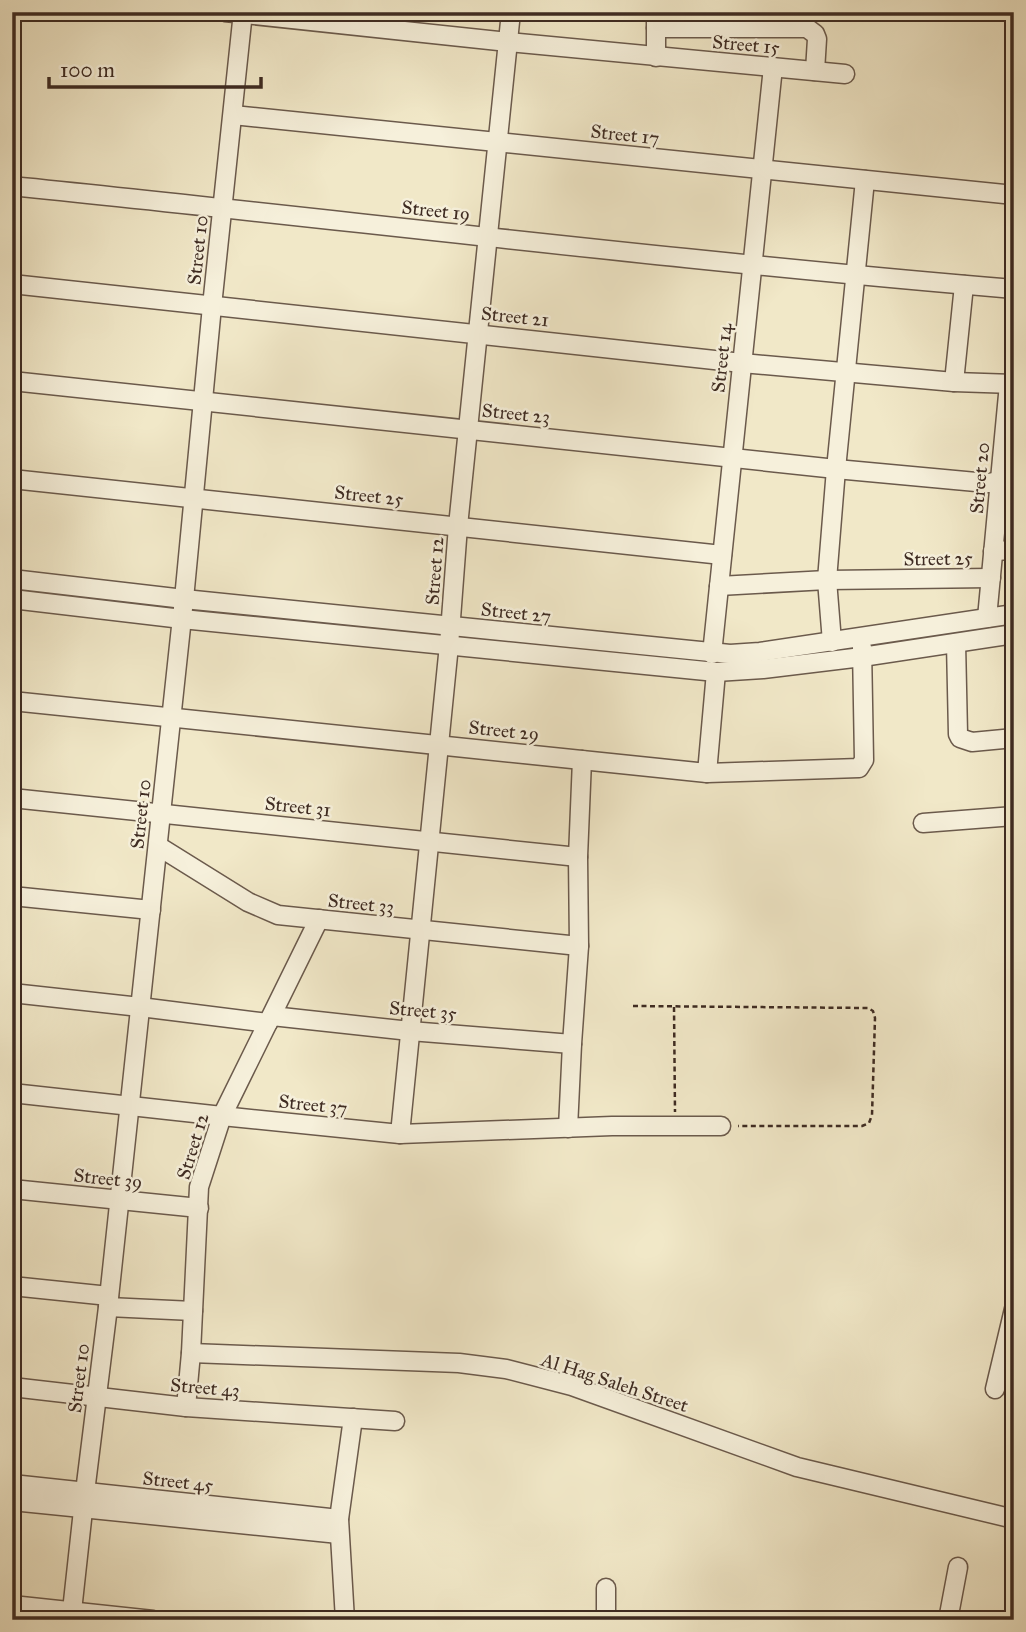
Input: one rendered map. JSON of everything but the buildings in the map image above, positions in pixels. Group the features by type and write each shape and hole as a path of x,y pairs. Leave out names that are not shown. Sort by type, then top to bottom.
{"street":[{"name":"Street 12","path":"400,1134 450,636 458,526 511,12"},
{"name":"Street 15","path":"237,13 845,74"},
{"name":"Street 10","path":"71,1615 109,1302 172,718 233,115 237,13"},
{"path":"656,57 656,20 807,29 817,39 815,71"},
{"name":"Street 14","path":"712,654 773,67"},
{"name":"Street 17","path":"233,115 1014,195"},
{"path":"832,642 827,580 865,180"},
{"name":"Street 19","path":"12,186 855,276 1014,289"},
{"name":"Street 21","path":"12,284 742,363 954,382 1011,384"},
{"path":"954,382 964,285"},
{"name":"Street 23","path":"12,382 836,469 987,483 1007,479"},
{"name":"Street 20","path":"987,618 993,551 1007,479 1011,384"},
{"name":"Street 25","path":"12,479 722,555"},
{"path":"993,551 1014,550"},
{"name":"Street 25","path":"719,586 827,580 991,578"},
{"name":"Street 27","path":"12,579 184,599 716,672 862,657 1014,635"},
{"name":"Street 27","path":"12,599 182,619 712,654 760,652 1014,614"},
{"name":"Street 29","path":"12,701 707,773 859,768 864,761 862,637"},
{"path":"956,643 960,738 966,742 1014,738"},
{"path":"707,773 716,672"},
{"path":"568,1128 579,946 578,857 582,760"},
{"name":"Street 31","path":"12,798 578,857"},
{"path":"923,823 1014,816"},
{"name":"Street 33","path":"158,846 258,908 278,915 579,946"},
{"path":"12,895 151,910"},
{"name":"Street 12","path":"186,1407 199,1186 222,1116 319,919"},
{"name":"Street 35","path":"12,993 270,1020 572,1044"},
{"name":"Street 37","path":"12,1093 400,1134 612,1126 721,1126"},
{"name":"Street 39","path":"12,1189 199,1208"},
{"path":"12,1286 109,1302 193,1311"},
{"path":"995,1389 1014,1309"},
{"name":"Al Hag Saleh Street","path":"191,1353 459,1363 506,1369 572,1386 797,1468 1014,1519"},
{"name":"Street 43","path":"12,1387 186,1407 396,1421"},
{"path":"345,1620 339,1527 353,1419"},
{"name":"Street 45","path":"12,1485 84,1500 339,1527"},
{"name":"Street 45","path":"12,1501 84,1500"},
{"path":"948,1620 958,1567"},
{"path":"606,1588 606,1620"},
{"path":"12,1605 71,1615 153,1620"}],"path":[{"path":"633,1006 868,1008 873,1011 872,1115 869,1123 862,1126 721,1126"},
{"path":"674,1006 675,1126"}]}
